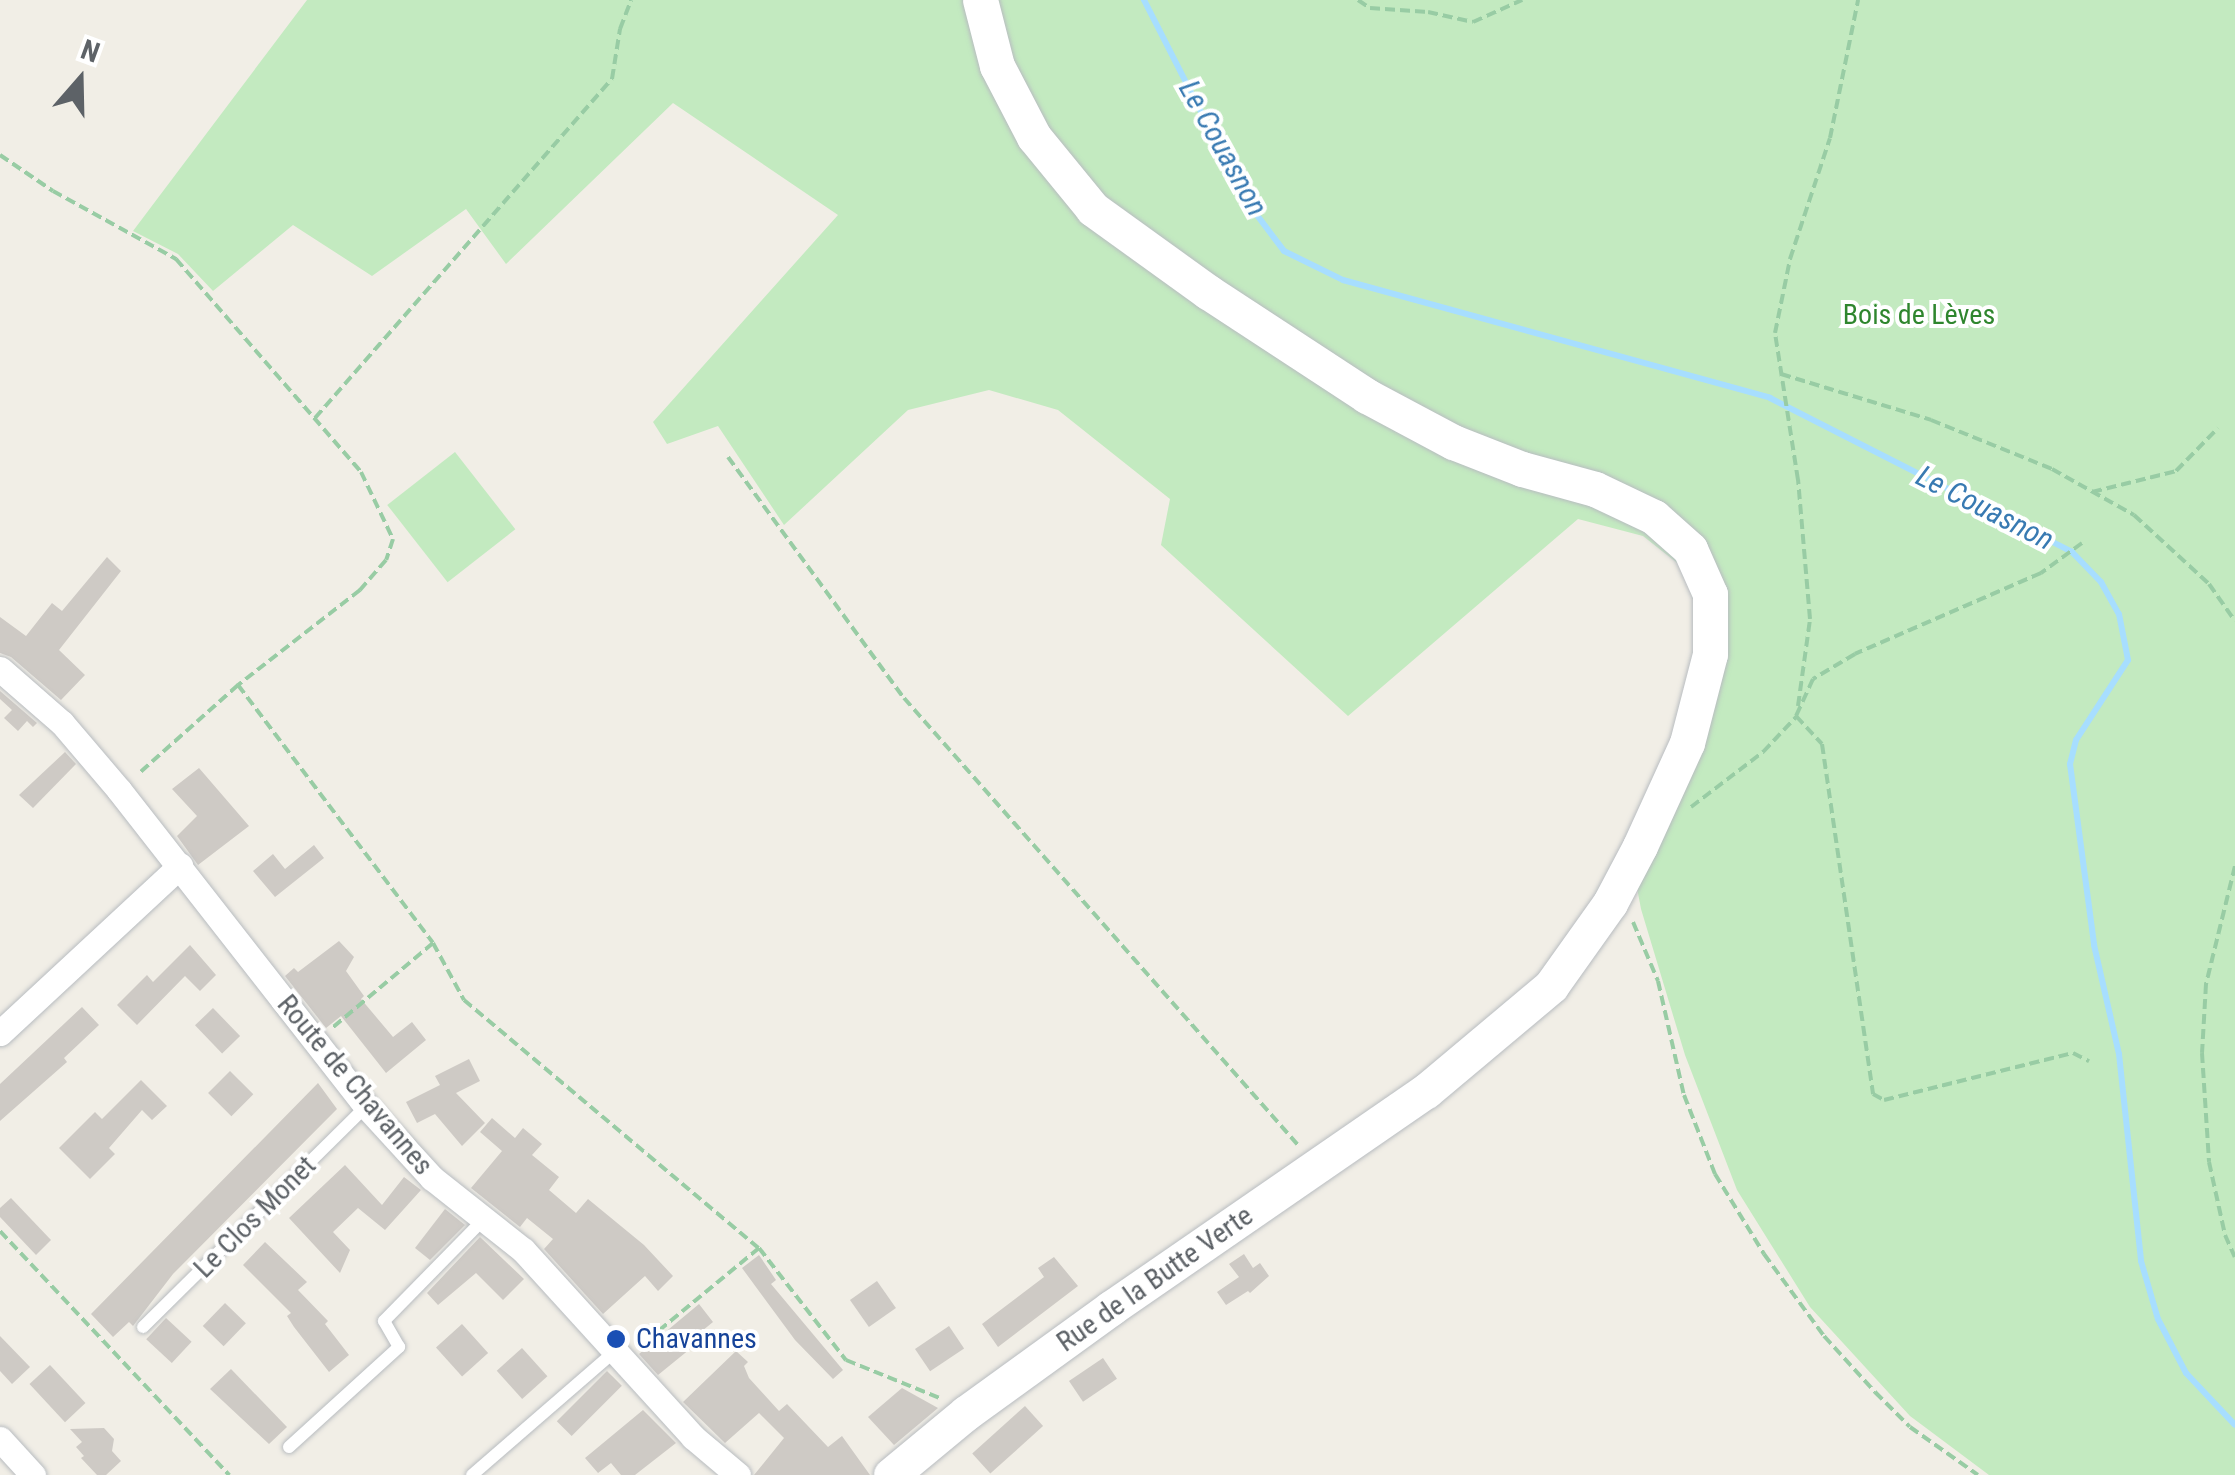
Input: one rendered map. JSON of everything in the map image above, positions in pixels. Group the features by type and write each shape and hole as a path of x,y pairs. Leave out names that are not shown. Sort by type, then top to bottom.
{"street":[{"name":"Rue de la Butte Verte","path":"891,1475 966,1412 1110,1308 1426,1091 1551,986 1610,903 1687,743 1710,654 1710,594 1690,549 1654,517 1595,489 1522,469 1454,442 1368,396 1208,292 1093,209 1034,137 996,66 980,0"},
{"name":"Route de Chavannes","path":"0,669 62,724 120,790 366,1106 432,1178 524,1250 692,1437 738,1475"},
{"path":"0,1033 180,866"},
{"path":"0,1439 33,1475"}],"lane":[{"name":"Le Clos Monet","path":"143,1328 366,1106"},
{"path":"289,1447 399,1347 384,1322 485,1218"},
{"path":"472,1475 618,1356"}],"path":[{"path":"315,418 612,80 620,29 631,0"},
{"path":"1358,0 1370,8 1428,12 1473,22 1522,0"},
{"path":"1796,716 1810,619 1788,414 1775,333 1782,296 1830,138 1858,0"},
{"path":"0,155 53,191 176,260 361,472 382,506 393,538 386,560 360,590 238,685 120,790"},
{"path":"1781,374 1931,420 2052,469 2147,527 2210,584 2235,622"},
{"path":"2092,492 2176,471 2218,428"},
{"path":"728,456 904,698 1318,1167"},
{"path":"1686,811 1763,752 1796,716 1814,679 1855,654 2040,572 2082,543"},
{"path":"238,685 433,942 464,1000 759,1248 846,1360 916,1385 966,1412"},
{"path":"1796,716 1822,744 1874,1094 1884,1100 2073,1053 2089,1061"},
{"path":"2235,866 2206,984 2202,1053 2209,1162 2225,1235 2235,1257"},
{"path":"1610,903 1634,922 1658,981 1684,1096 1709,1158 1764,1254 1824,1336 1887,1404 1910,1427 1978,1475"},
{"path":"317,1042 433,942"},
{"path":"0,1231 227,1472 219,1475"},
{"path":"618,1356 759,1248"}],"green space":[{"name":"Bois de Lèves","path":"307,0 2235,0 2235,1475 1989,1475 1910,1416 1810,1307 1737,1190 1685,1055 1641,909 1634,872 1724,653 1683,557 1694,602 1681,566 1643,536 1578,519 1348,716 1161,545 1170,499 1058,410 989,390 908,410 784,525 718,426 667,444 653,422 838,215 673,103 506,264 466,209 372,276 293,225 213,291 178,254 133,231"},
{"path":"455,452 515,529 448,582 387,505"}],"building":[{"path":"107,557 121,571 59,650 85,675 61,700 11,657 0,653 0,617 26,636 52,603 62,611"},
{"path":"0,691 37,723 33,727 27,721 18,731 4,718 12,710 0,699"},
{"path":"65,752 76,764 33,808 19,795"},
{"path":"199,768 249,826 198,865 177,836 197,816 172,789"},
{"path":"314,845 324,858 275,897 253,871 273,854 285,869"},
{"path":"339,941 354,957 346,971 364,996 361,999 393,1037 412,1022 426,1040 386,1073 341,1016 326,1028 285,976 294,968 298,972"},
{"path":"190,945 216,975 200,991 185,976 137,1025 117,1005 147,975 153,982"},
{"path":"82,1007 99,1025 64,1058 67,1062 0,1121 0,1084"},
{"path":"213,1008 240,1036 222,1053 195,1025"},
{"path":"469,1059 480,1081 456,1093 485,1123 462,1146 435,1114 417,1123 406,1102 440,1085 435,1076"},
{"path":"230,1071 253,1094 231,1116 208,1093"},
{"path":"141,1080 167,1106 152,1120 142,1110 109,1148 115,1154 90,1179 59,1148 95,1112 102,1119"},
{"path":"318,1083 337,1109 173,1274 133,1326 129,1322 113,1337 91,1314"},
{"path":"492,1118 515,1138 523,1128 542,1144 532,1155 559,1177 549,1190 576,1213 588,1199 644,1245 673,1276 658,1291 645,1276 603,1314 544,1249 553,1239 527,1218 520,1227 471,1188 502,1151 480,1132"},
{"path":"345,1165 382,1205 404,1177 421,1190 385,1230 358,1208 333,1232 350,1250 340,1273 289,1218"},
{"path":"11,1198 51,1240 36,1255 0,1217 0,1208"},
{"path":"445,1209 465,1225 430,1260 415,1248"},
{"path":"480,1237 524,1279 503,1300 476,1273 438,1305 427,1293"},
{"path":"265,1242 307,1282 298,1290 328,1321 325,1324 349,1355 329,1372 294,1327 287,1316 291,1313 243,1265"},
{"path":"1244,1254 1253,1268 1260,1263 1269,1276 1250,1293 1226,1305 1217,1292 1239,1277 1229,1264"},
{"path":"759,1255 776,1280 771,1284 843,1370 833,1379 795,1340 742,1268"},
{"path":"1054,1257 1078,1286 998,1347 982,1324 1044,1277 1038,1268"},
{"path":"877,1281 896,1308 869,1327 850,1300"},
{"path":"225,1303 246,1323 224,1346 203,1326"},
{"path":"699,1304 713,1322 702,1331 706,1336 658,1375 639,1354"},
{"path":"166,1318 192,1342 172,1363 146,1339"},
{"path":"462,1324 488,1353 462,1376 436,1347"},
{"path":"949,1326 964,1348 930,1371 915,1349"},
{"path":"0,1336 30,1367 12,1384 0,1371"},
{"path":"522,1348 547,1376 522,1399 497,1371"},
{"path":"736,1351 748,1362 744,1366 749,1378 779,1411 787,1404 828,1447 842,1436 870,1475 754,1475 784,1438 759,1413 725,1443 683,1402"},
{"path":"1103,1358 1117,1379 1083,1402 1069,1381"},
{"path":"50,1365 85,1403 65,1422 30,1384"},
{"path":"231,1369 287,1427 269,1444 210,1389"},
{"path":"607,1371 622,1386 572,1436 557,1421"},
{"path":"902,1388 938,1408 894,1445 868,1417"},
{"path":"1025,1406 1043,1426 990,1474 972,1454"},
{"path":"643,1410 676,1443 635,1475 621,1475 611,1463 598,1473 585,1458"},
{"path":"104,1428 114,1439 112,1451 121,1461 106,1475 97,1475 81,1458 84,1456 76,1447 82,1442 70,1429"}],"waterway":[{"name":"Le Couasnon","path":"1144,0 1247,202 1284,251 1343,280 1770,398 2072,552 2101,582 2119,614 2128,660 2076,740 2070,764 2094,945 2119,1054 2141,1261 2158,1319 2186,1373 2235,1425"}],"place":[{"name":"Chavannes","path":"616,1339"}]}
